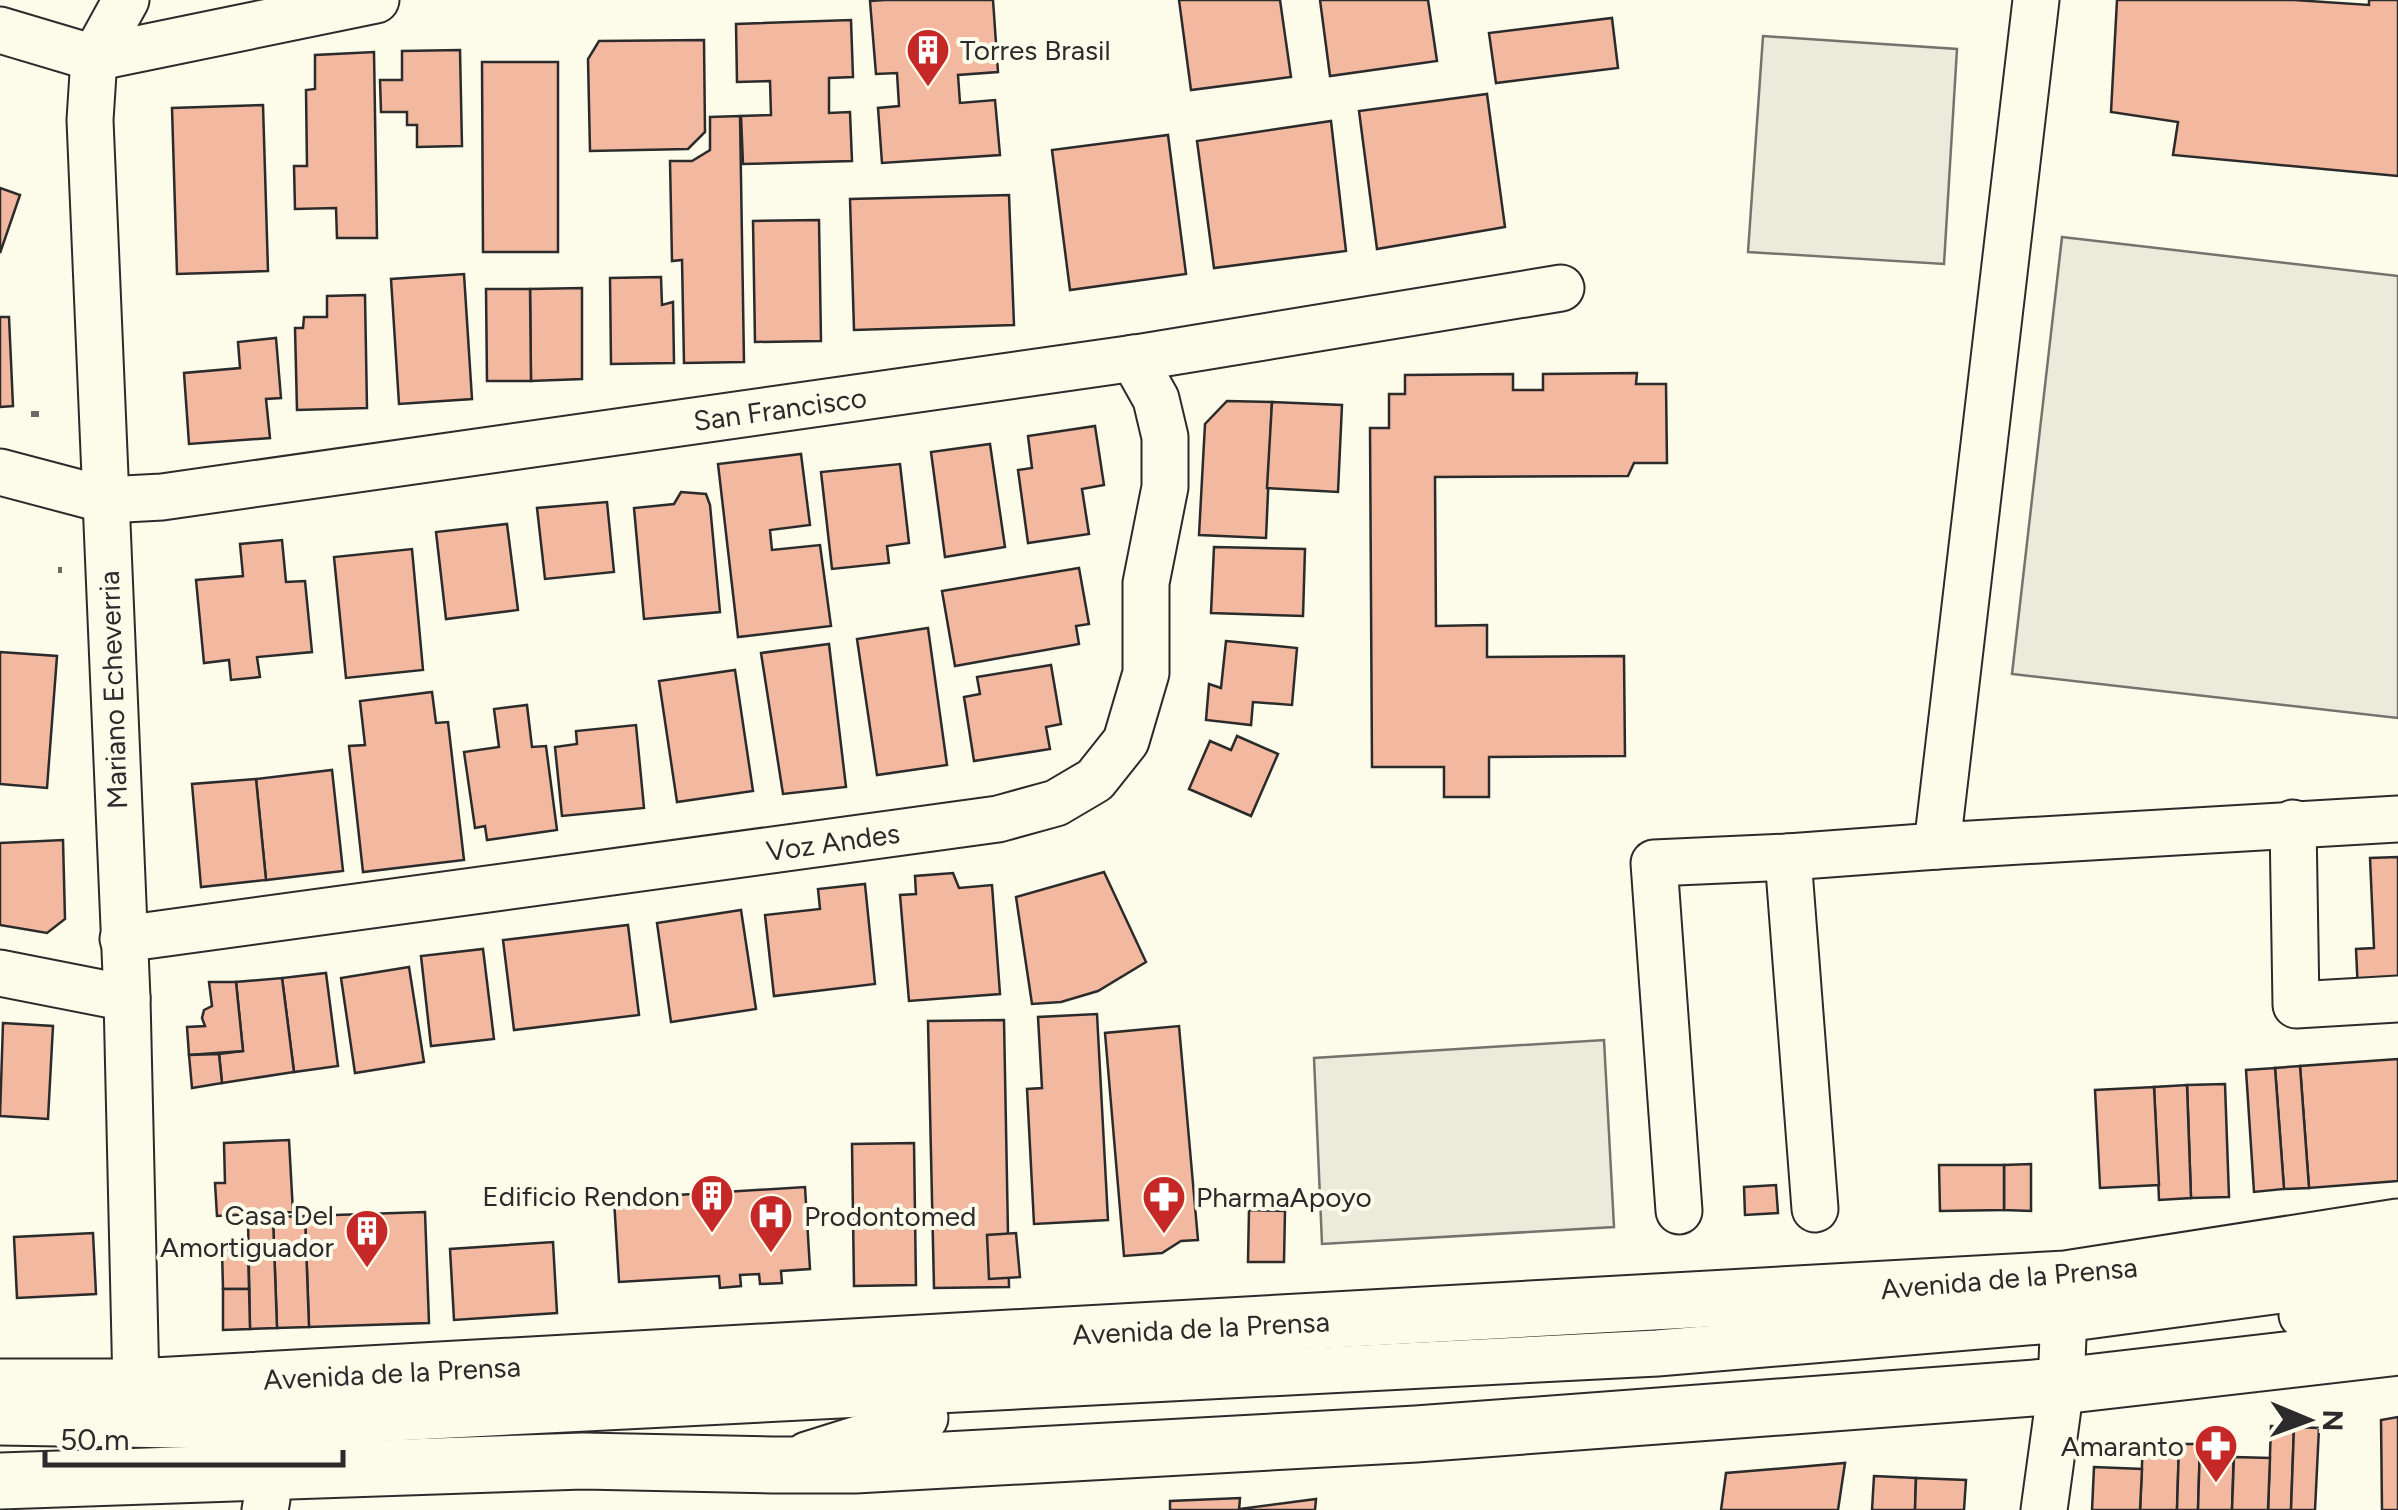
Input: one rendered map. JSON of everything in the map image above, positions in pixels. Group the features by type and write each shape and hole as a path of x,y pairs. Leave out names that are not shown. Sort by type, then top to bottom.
{"main road":[{"name":"Avenida de la Prensa","path":"0,1481 583,1461 855,1465 1416,1434 2064,1332 2398,1227"},
{"name":"Avenida de la Prensa","path":"0,1387 136,1387 2064,1332 2398,1347"},
{"name":"Avenida de la Prensa","path":"114,1510 266,1505 773,1466"}],"street":[{"name":"Mariano Echeverria","path":"126,0 94,58 90,120 127,998 136,1387"},
{"path":"0,30 94,58 376,0"},
{"path":"1937,846 2036,0"},
{"name":"San Francisco","path":"0,472 106,500 162,497 1133,358 1561,288"},
{"name":"Voz Andes","path":"123,939 998,819 1056,803 1095,780 1126,741 1146,673 1146,584 1165,488 1165,437 1156,399 1133,358"},
{"path":"1680,1212 1654,863 2398,819"},
{"path":"2293,824 2296,1005 2398,1000"},
{"path":"1788,857 1815,1209"},
{"path":"0,973 127,998"},
{"path":"0,1422 237,1426 2064,1332 2398,1269"},
{"path":"0,1448 247,1452 925,1418 2398,1304"},
{"path":"2044,1510 2064,1332"},
{"path":"773,1466 925,1418"}],"path":[{"path":"31,414 43,414"}],"shaded area":[{"path":"1763,36 1957,49 1944,264 1748,252"},
{"path":"2062,237 2398,276 2398,718 2012,674"},
{"path":"1604,1040 1614,1227 1322,1244 1314,1058"}],"building":[{"name":"Torres Brasil","path":"993,0 998,72 958,75 960,103 995,100 1000,155 882,163 878,108 899,106 897,73 876,74 870,1"},
{"path":"1179,0 1280,0 1291,77 1191,90"},
{"path":"1320,0 1428,0 1437,61 1330,76"},
{"path":"2117,0 2294,0 2369,5 2369,0 2398,0 2398,176 2173,155 2178,122 2111,112"},
{"path":"1612,18 1618,68 1496,83 1489,33"},
{"path":"851,20 853,77 829,78 829,113 850,112 852,161 743,164 741,116 771,115 770,81 737,82 736,24"},
{"path":"704,40 705,132 688,149 590,151 588,59 599,41"},
{"path":"460,50 462,146 417,147 417,125 407,125 407,112 381,112 380,80 402,80 402,51"},
{"path":"374,52 377,238 337,238 336,208 295,209 294,166 307,166 306,90 315,89 315,55"},
{"path":"482,62 558,62 558,252 483,252"},
{"path":"1487,94 1505,227 1377,249 1359,111"},
{"path":"263,105 268,271 177,274 172,108"},
{"path":"740,116 744,362 684,363 682,260 672,261 670,161 692,161 710,150 710,117"},
{"path":"1331,121 1346,251 1214,268 1197,141"},
{"path":"1168,135 1186,274 1070,290 1052,150"},
{"path":"0,188 20,195 0,253"},
{"path":"1009,195 1014,325 854,330 850,199"},
{"path":"819,220 821,341 755,342 753,221"},
{"path":"464,274 472,399 399,404 391,279"},
{"path":"661,277 662,305 673,302 674,363 611,364 610,278"},
{"path":"582,288 582,379 531,381 530,289"},
{"path":"486,289 530,289 531,381 487,381"},
{"path":"365,295 367,408 297,410 295,328 303,328 304,317 327,317 327,296"},
{"path":"0,317 9,317 13,406 0,407"},
{"path":"276,338 281,398 266,399 270,438 189,444 184,373 240,368 238,342"},
{"path":"1637,373 1636,384 1666,384 1667,463 1634,463 1628,476 1435,477 1436,626 1487,625 1487,657 1624,656 1625,756 1489,757 1489,797 1444,797 1444,767 1372,767 1370,428 1389,428 1389,394 1405,394 1405,375 1513,374 1513,390 1543,390 1543,374"},
{"path":"1227,401 1272,402 1266,538 1199,535 1205,424"},
{"path":"1272,402 1342,405 1338,492 1267,488"},
{"path":"1095,426 1104,485 1082,489 1089,534 1028,543 1018,470 1032,468 1028,436"},
{"path":"990,444 1005,547 945,557 931,452"},
{"path":"801,454 810,525 770,530 772,550 820,545 831,626 738,637 718,464"},
{"path":"900,464 909,543 887,546 889,563 832,569 821,472"},
{"path":"681,492 706,494 710,505 720,612 644,619 634,508 674,504"},
{"path":"607,502 614,572 545,579 537,508"},
{"path":"507,524 518,610 446,619 436,532"},
{"path":"282,540 286,582 305,581 312,652 257,657 260,677 231,680 229,660 204,663 196,580 243,576 240,544"},
{"path":"1214,547 1305,549 1303,616 1211,613"},
{"path":"412,549 423,670 346,678 334,557"},
{"path":"1079,568 1089,624 1076,626 1079,644 955,666 942,591"},
{"path":"928,628 947,765 877,775 857,639"},
{"path":"1226,641 1297,648 1292,705 1253,702 1251,725 1206,720 1209,684 1221,688"},
{"path":"829,644 846,787 783,794 761,653"},
{"path":"0,652 57,656 47,788 0,784"},
{"path":"1051,665 1061,724 1046,727 1050,749 974,761 964,697 980,694 977,677"},
{"path":"735,670 753,791 677,802 659,681"},
{"path":"432,692 436,723 448,722 464,860 363,872 349,746 365,745 360,701"},
{"path":"527,705 532,747 546,746 557,830 487,840 485,826 475,828 464,752 499,747 494,709"},
{"path":"636,725 644,808 562,816 555,747 577,744 576,731"},
{"path":"1237,736 1278,754 1251,816 1189,789 1210,741 1231,750"},
{"path":"332,770 343,871 266,880 256,779"},
{"path":"256,779 266,880 201,887 192,784"},
{"path":"63,840 65,919 47,933 0,925 0,843"},
{"path":"2398,857 2398,990 2358,992 2356,949 2374,948 2370,858"},
{"path":"1104,872 1146,962 1098,991 1061,1002 1032,1004 1016,897"},
{"path":"953,873 959,888 992,885 1000,994 909,1001 900,895 916,894 915,876"},
{"path":"865,884 875,984 774,996 765,915 820,909 818,889"},
{"path":"741,910 756,1009 671,1022 657,923"},
{"path":"628,925 639,1015 514,1030 503,940"},
{"path":"483,949 494,1039 431,1046 421,956"},
{"path":"409,967 424,1062 355,1073 341,978"},
{"path":"326,973 338,1066 294,1072 282,978"},
{"path":"282,978 294,1072 222,1083 219,1054 243,1051 236,982"},
{"path":"209,982 236,982 243,1051 189,1055 187,1027 205,1026 204,1010 212,1006"},
{"path":"1097,1014 1108,1220 1034,1224 1027,1089 1042,1088 1038,1017"},
{"path":"1004,1020 1009,1287 934,1288 928,1021"},
{"path":"3,1023 53,1026 48,1119 0,1116"},
{"path":"1179,1026 1198,1240 1181,1241 1162,1253 1124,1256 1105,1033"},
{"path":"219,1054 222,1083 192,1088 189,1055"},
{"path":"2398,1059 2398,1181 2309,1188 2300,1066"},
{"path":"2300,1066 2309,1188 2284,1189 2275,1068"},
{"path":"2275,1068 2284,1189 2254,1192 2246,1070"},
{"path":"2225,1084 2229,1197 2191,1198 2187,1085"},
{"path":"2187,1085 2191,1198 2159,1200 2154,1087"},
{"path":"2154,1087 2159,1185 2100,1188 2095,1090"},
{"path":"289,1140 293,1212 217,1216 215,1183 225,1183 224,1143"},
{"path":"914,1143 916,1285 854,1286 852,1144"},
{"path":"2031,1164 2031,1211 2004,1210 2004,1165"},
{"path":"1939,1165 2004,1165 2004,1210 1940,1211"},
{"path":"1776,1185 1778,1213 1745,1215 1744,1187"},
{"name":"Edificio Rendon","path":"805,1187 810,1269 781,1271 782,1283 760,1284 759,1274 740,1275 741,1286 720,1288 719,1276 619,1282 614,1199"},
{"path":"1249,1210 1285,1211 1284,1262 1248,1262"},
{"name":"Casa Del Amortiguador","path":"425,1212 429,1323 309,1327 305,1216"},
{"path":"305,1216 309,1327 277,1328 273,1217"},
{"path":"273,1217 277,1328 250,1329 248,1219"},
{"path":"93,1233 96,1294 17,1298 14,1237"},
{"path":"1016,1233 1020,1277 989,1279 987,1235"},
{"path":"553,1242 557,1313 454,1320 450,1249"},
{"path":"248,1249 249,1289 223,1289 222,1250"},
{"path":"223,1289 249,1289 250,1329 223,1330"},
{"path":"2398,1417 2398,1510 2382,1510 2381,1420"},
{"path":"2271,1426 2294,1427 2291,1510 2268,1510"},
{"path":"2294,1427 2319,1428 2315,1510 2291,1510"},
{"path":"2143,1442 2179,1444 2177,1510 2140,1510"},
{"path":"2179,1444 2200,1444 2198,1510 2177,1510"},
{"name":"Amaranto","path":"2200,1444 2234,1446 2232,1510 2198,1510"},
{"path":"2234,1457 2270,1458 2268,1510 2232,1510"},
{"path":"1845,1463 1838,1510 1721,1510 1726,1473"},
{"path":"2094,1467 2142,1469 2140,1510 2092,1510"},
{"path":"1874,1476 1916,1478 1915,1510 1872,1510"},
{"path":"1916,1478 1966,1480 1964,1510 1915,1510"},
{"path":"1240,1498 1239,1510 1170,1510 1170,1501"},
{"path":"1316,1499 1315,1510 1239,1510 1239,1509"}],"place":[{"name":"Torres Brasil","path":"928,88"},
{"name":"Edificio Rendon","path":"712,1234"},
{"name":"PharmaApoyo","path":"1164,1235"},
{"name":"Prodontomed","path":"771,1254"},
{"name":"Casa Del Amortiguador","path":"367,1269"},
{"name":"Amaranto","path":"2216,1484"}]}
